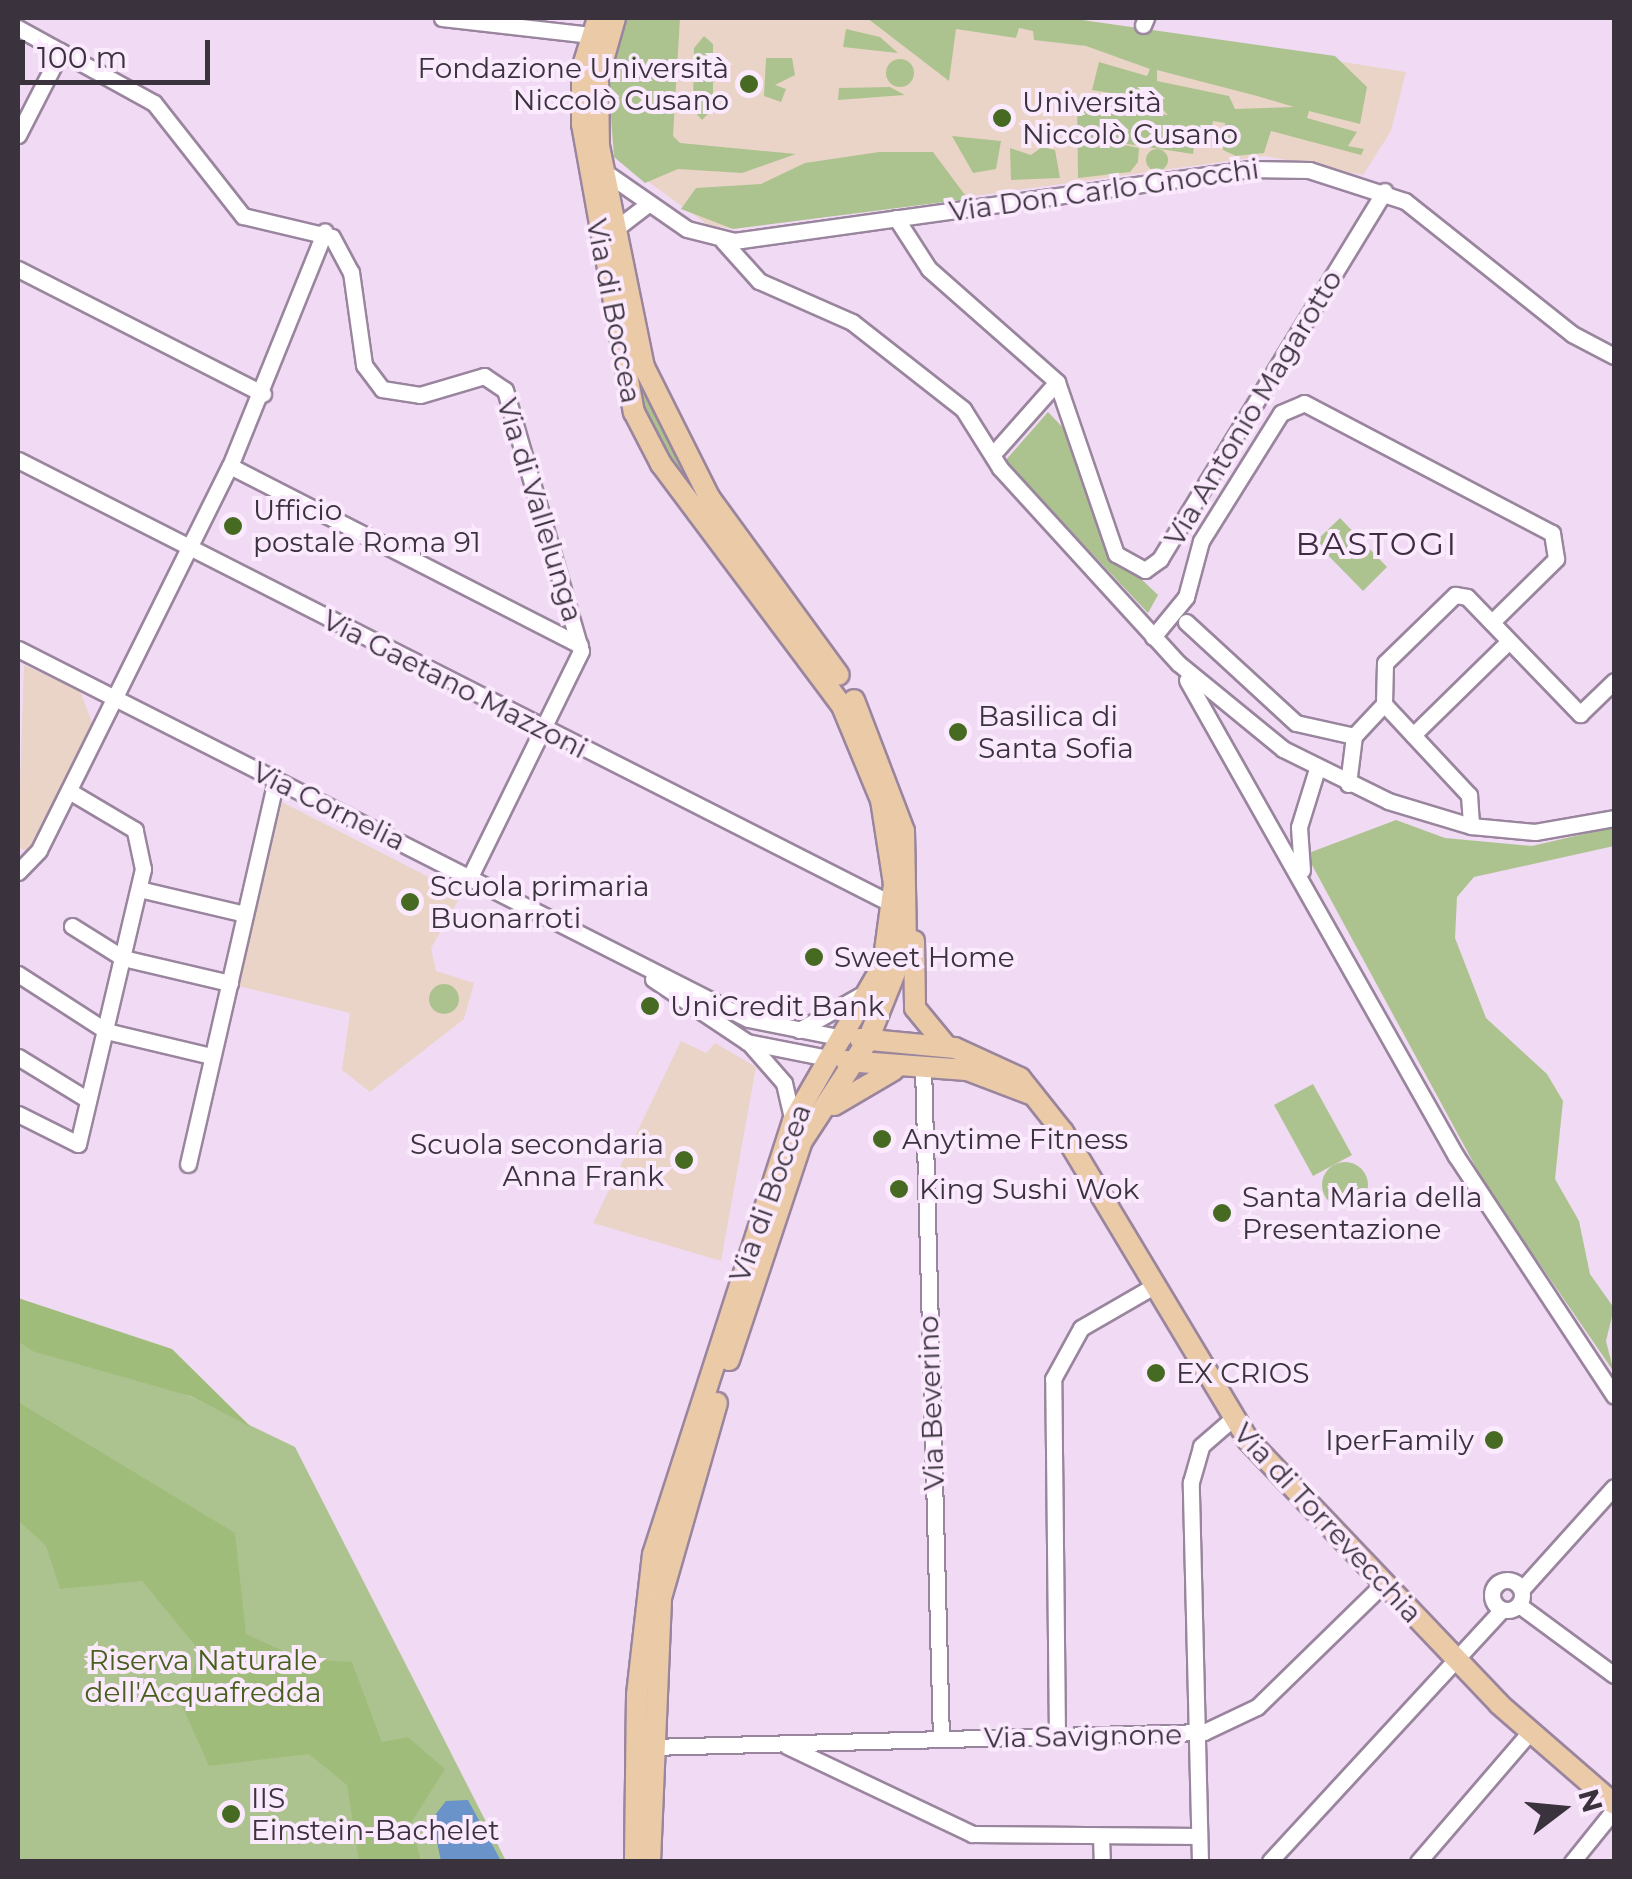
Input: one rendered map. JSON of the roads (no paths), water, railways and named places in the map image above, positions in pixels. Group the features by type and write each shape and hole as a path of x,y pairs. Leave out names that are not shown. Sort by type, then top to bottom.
{"main road":[{"name":"Via di Boccea","path":"615,18 598,78 595,171 637,347 674,435 872,734 904,832 898,975 855,1061 799,1128 668,1561 650,1747 650,1862"},
{"name":"Via di Boccea","path":"594,26 580,87 636,420 842,706 882,800 902,909 872,987 828,1058 799,1128 653,1554 636,1695 635,1862"},
{"path":"902,909 915,1008 947,1047"},
{"name":"Via di Torrevecchia","path":"843,1038 947,1047 1002,1064 1034,1095 1231,1420 1456,1660 1614,1807"},
{"path":"828,1058 975,1072 1034,1095"},
{"path":"799,1128 866,1078 923,1066"}],"street":[{"path":"442,18 594,26"},
{"path":"18,28 162,111 242,216 326,232 264,394 230,466 69,792 18,872"},
{"path":"18,135 61,51"},
{"name":"Via Don Carlo Gnocchi","path":"723,240 1274,167 1385,190 1572,334 1614,356"},
{"path":"595,171 648,204 723,240 758,282 846,319 894,352 970,416 993,454 1178,663 1234,716 1316,769 1348,784 1471,826 1535,832 1614,818"},
{"name":"Via Antonio Magarotto","path":"896,218 909,246 1057,382 1116,554 1132,568 1152,567 1385,190"},
{"path":"612,233 648,204"},
{"name":"Via di Vallelunga","path":"326,232 350,266 361,353 382,389 420,396 484,376 504,387 580,645 470,877"},
{"path":"18,269 264,394"},
{"path":"993,454 1057,382"},
{"path":"1153,637 1186,597 1201,541 1281,413 1304,404 1552,533 1556,560 1492,622"},
{"name":"Via Gaetano Mazzoni","path":"18,460 902,909"},
{"path":"230,466 580,645"},
{"path":"1348,784 1354,736 1384,704 1385,663 1455,595 1492,622 1580,714 1614,681"},
{"path":"1186,622 1296,723 1354,736"},
{"path":"1414,735 1508,641"},
{"name":"Via Cornelia","path":"18,649 470,877 638,967 793,1032 843,1038"},
{"path":"1178,663 1303,874 1456,1156 1614,1396"},
{"path":"1384,704 1471,798 1471,826"},
{"path":"1303,874 1299,827 1316,769"},
{"path":"188,1164 276,780"},
{"path":"18,1114 76,1146 139,889 144,852 135,830 69,792"},
{"path":"139,889 245,914"},
{"path":"72,926 123,958 230,983"},
{"name":"Via Cornelia","path":"638,967 747,1042 828,1058"},
{"path":"18,974 106,1031 211,1056"},
{"path":"793,1032 872,987"},
{"path":"747,1042 784,1083 799,1128"},
{"path":"18,1057 88,1100"},
{"name":"Via Beverino","path":"923,1066 941,1740"},
{"path":"1057,1736 1054,1378 1081,1328 1152,1287"},
{"path":"1200,1862 1191,1475 1202,1443 1231,1420"},
{"path":"1270,1860 1502,1610 1520,1597 1614,1488"},
{"name":"Via Savignone","path":"650,1747 1195,1734 1256,1707 1383,1584"},
{"path":"1502,1610 1492,1598 1498,1584 1520,1597 1614,1675"},
{"path":"1424,1859 1529,1732"},
{"path":"787,1746 972,1834 1200,1836"},
{"path":"1572,1862 1614,1807"},
{"path":"1102,1837 1102,1862"}],"water":[{"path":"468,1800 501,1861 441,1861 432,1819 446,1801"}],"place":[{"name":"Fondazione Università Niccolò Cusano","path":"749,84"},
{"name":"Università Niccolò Cusano","path":"1002,118"},
{"name":"Ufficio postale Roma 91","path":"233,526"},
{"name":"Basilica di Santa Sofia","path":"958,732"},
{"name":"Scuola primaria Buonarroti","path":"410,902"},
{"name":"Sweet Home","path":"814,957"},
{"name":"UniCredit Bank","path":"650,1006"},
{"name":"Anytime Fitness","path":"882,1139"},
{"name":"Scuola secondaria Anna Frank","path":"684,1160"},
{"name":"King Sushi Wok","path":"899,1189"},
{"name":"Santa Maria della Presentazione","path":"1222,1213"},
{"name":"EX CRIOS","path":"1156,1373"},
{"name":"IperFamily","path":"1494,1440"},
{"name":"IIS Einstein-Bachelet","path":"231,1814"}],"district":[{"name":"BASTOGI","path":"1377,544"}],"park label":[{"name":"Riserva Naturale dell'Acquafredda","path":"203,1676"}]}
